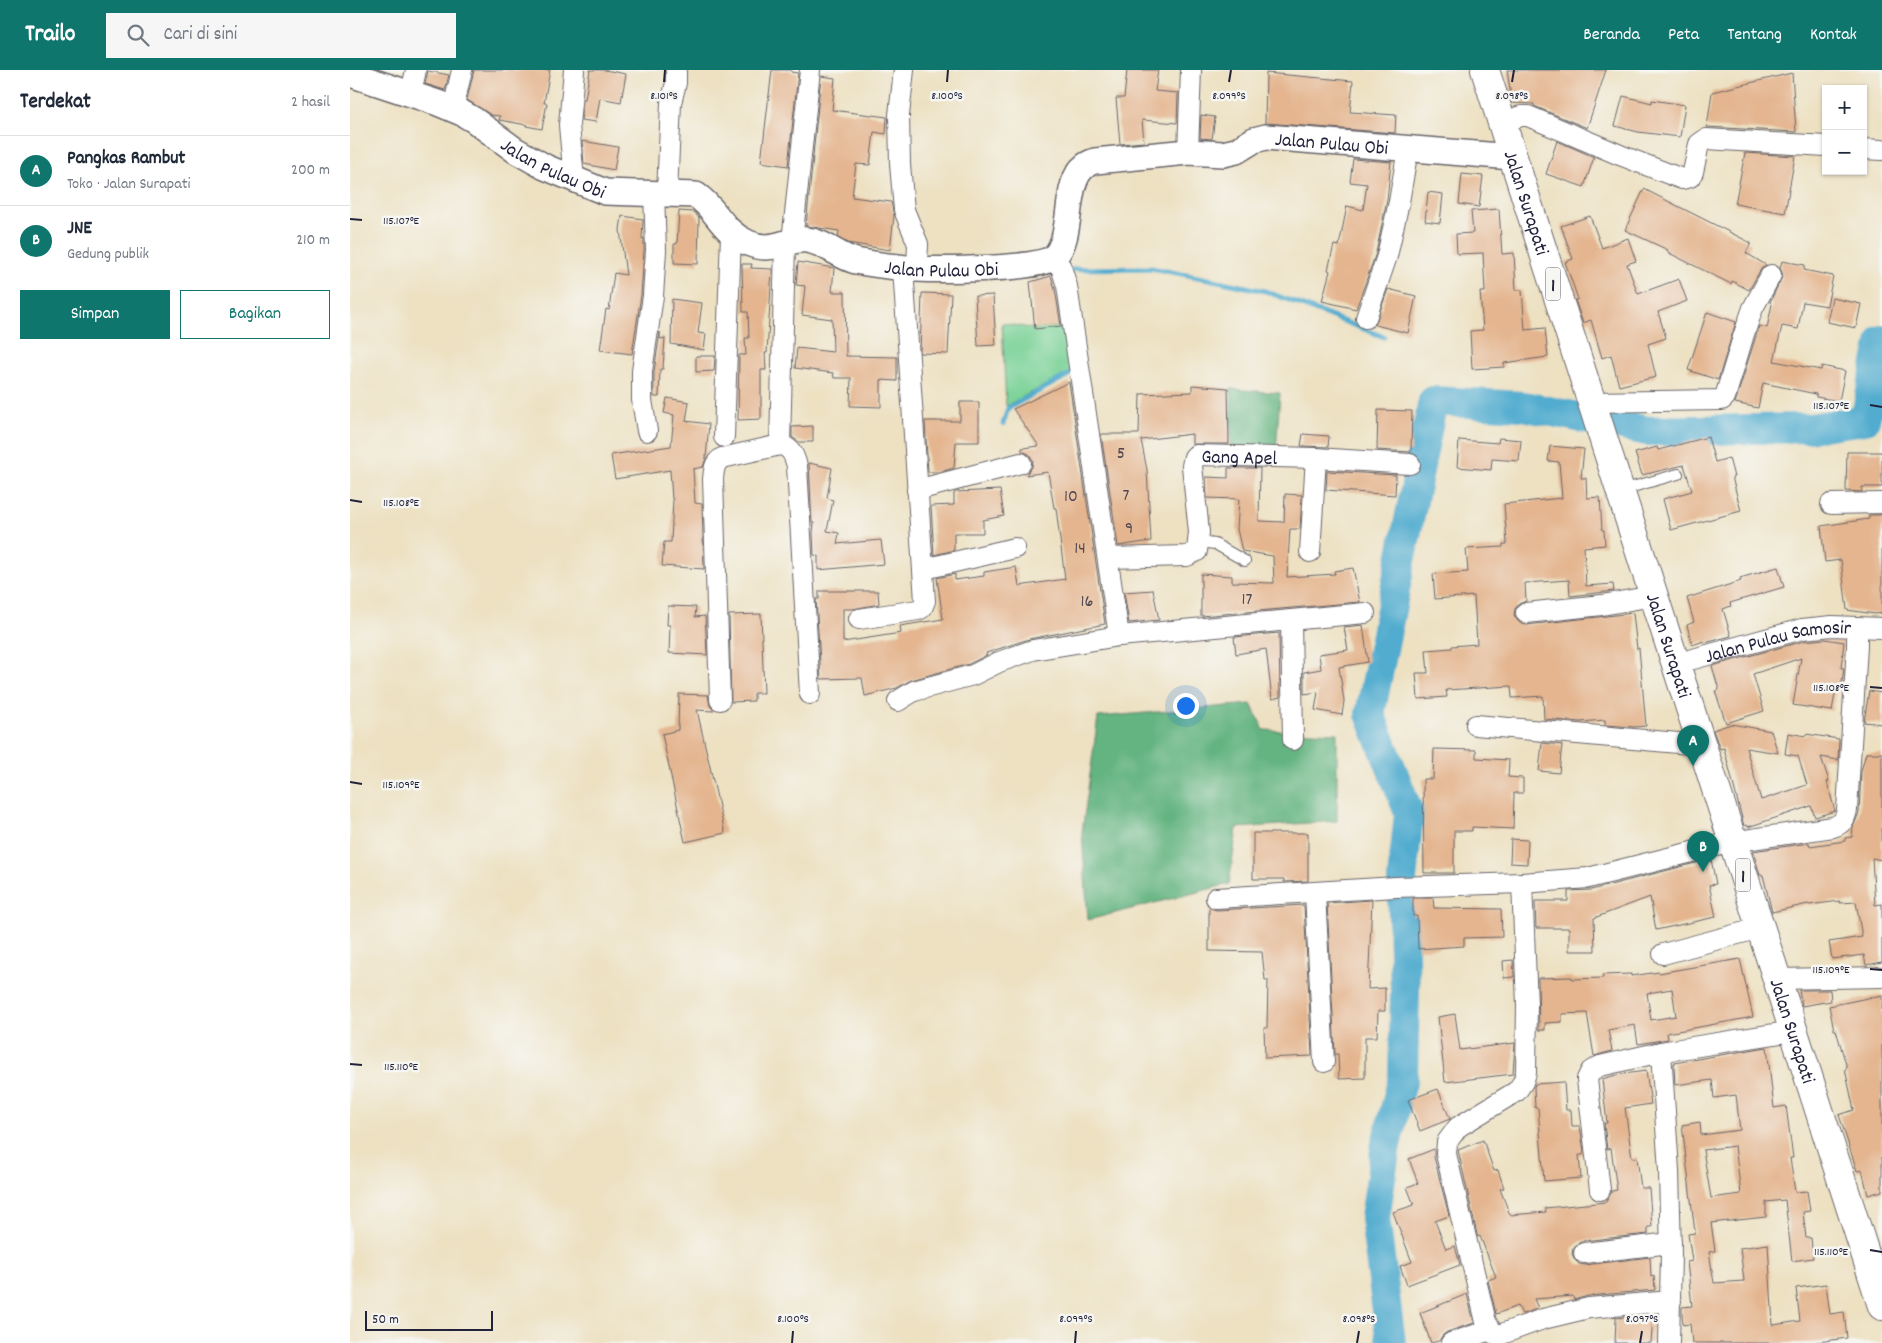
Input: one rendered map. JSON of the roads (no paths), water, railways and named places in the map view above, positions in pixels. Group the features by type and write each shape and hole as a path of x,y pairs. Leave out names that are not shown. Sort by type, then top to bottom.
{"highway":[{"name":"Jalan Surapati","path":"1485,70 1882,1306"}],"street":[{"path":"453,109 462,70"},
{"path":"574,70 569,125 574,180"},
{"path":"647,431 642,400 642,371 653,296 661,193 671,103 676,83 676,70"},
{"path":"780,445 788,244 810,70"},
{"path":"859,619 922,608 926,600 917,490 910,268 918,244 903,204 899,150 904,70"},
{"path":"1188,152 1191,70"},
{"name":"Jalan Pulau Obi","path":"350,74 413,82 453,109 474,120 514,150 545,167 605,192 689,194 699,197 731,234 750,244 766,247 807,240 853,260 910,268 1001,267 1042,263 1060,268 1061,249 1076,177 1084,166 1095,161 1188,152 1223,154 1236,151 1254,140 1266,137 1512,157"},
{"path":"1501,123 1521,116 1528,116 1682,179 1690,177 1693,172 1700,144 1706,139 1822,146"},
{"path":"1366,318 1387,256 1408,149"},
{"path":"1867,149 1882,150"},
{"path":"724,437 731,234"},
{"path":"1060,268 1079,369 1109,558 1119,636"},
{"path":"1592,406 1722,400 1725,397 1753,308 1771,275"},
{"path":"720,700 712,479 714,469 717,462 722,458 780,445 786,446 791,450 797,466 810,694"},
{"name":"Gang Apel","path":"1200,542 1192,466 1196,455 1316,458 1410,464"},
{"path":"1310,552 1316,458"},
{"path":"917,490 1021,463"},
{"path":"1831,504 1882,503"},
{"path":"1109,558 1187,556 1197,551 1200,542"},
{"path":"924,569 1015,548"},
{"path":"1526,613 1602,605 1653,596"},
{"path":"898,701 914,691 973,675 999,662 1033,650 1119,636 1364,613"},
{"path":"1291,620 1293,740"},
{"name":"Jalan Pulau Samosir","path":"1675,664 1802,629 1832,626 1882,628"},
{"path":"1216,898 1588,878 1732,842 1833,828 1846,819 1856,672 1857,627"},
{"path":"1476,725 1701,744"},
{"path":"1522,883 1527,1005 1526,1073 1517,1091 1458,1127 1446,1142 1446,1154 1486,1322 1494,1334 1500,1335 1543,1318 1588,1308 1671,1301"},
{"path":"1315,893 1324,1062"},
{"path":"1663,954 1760,928"},
{"path":"1776,979 1882,977"},
{"path":"1600,1190 1588,1075 1600,1066 1661,1052 1793,1031"},
{"path":"1661,1052 1669,1171 1670,1343"},
{"path":"1584,1253 1670,1243"},
{"path":"1451,1343 1490,1330"}],"lane":[{"path":"1619,491 1678,474"},
{"path":"1200,542 1215,544 1245,561"}],"waterway":[{"path":"1066,272 1074,269 1151,268 1213,280 1265,291 1384,337"},
{"path":"1391,1343 1375,1218 1386,1144 1403,1078 1405,992 1402,879 1409,813 1370,714 1433,401 1523,406 1648,431 1809,428 1865,420 1882,340"},
{"path":"1003,424 1008,408 1074,372"}],"place":[{"name":"Pangkas Rambut","path":"1693,766"},
{"name":"JNE","path":"1703,872"}]}
